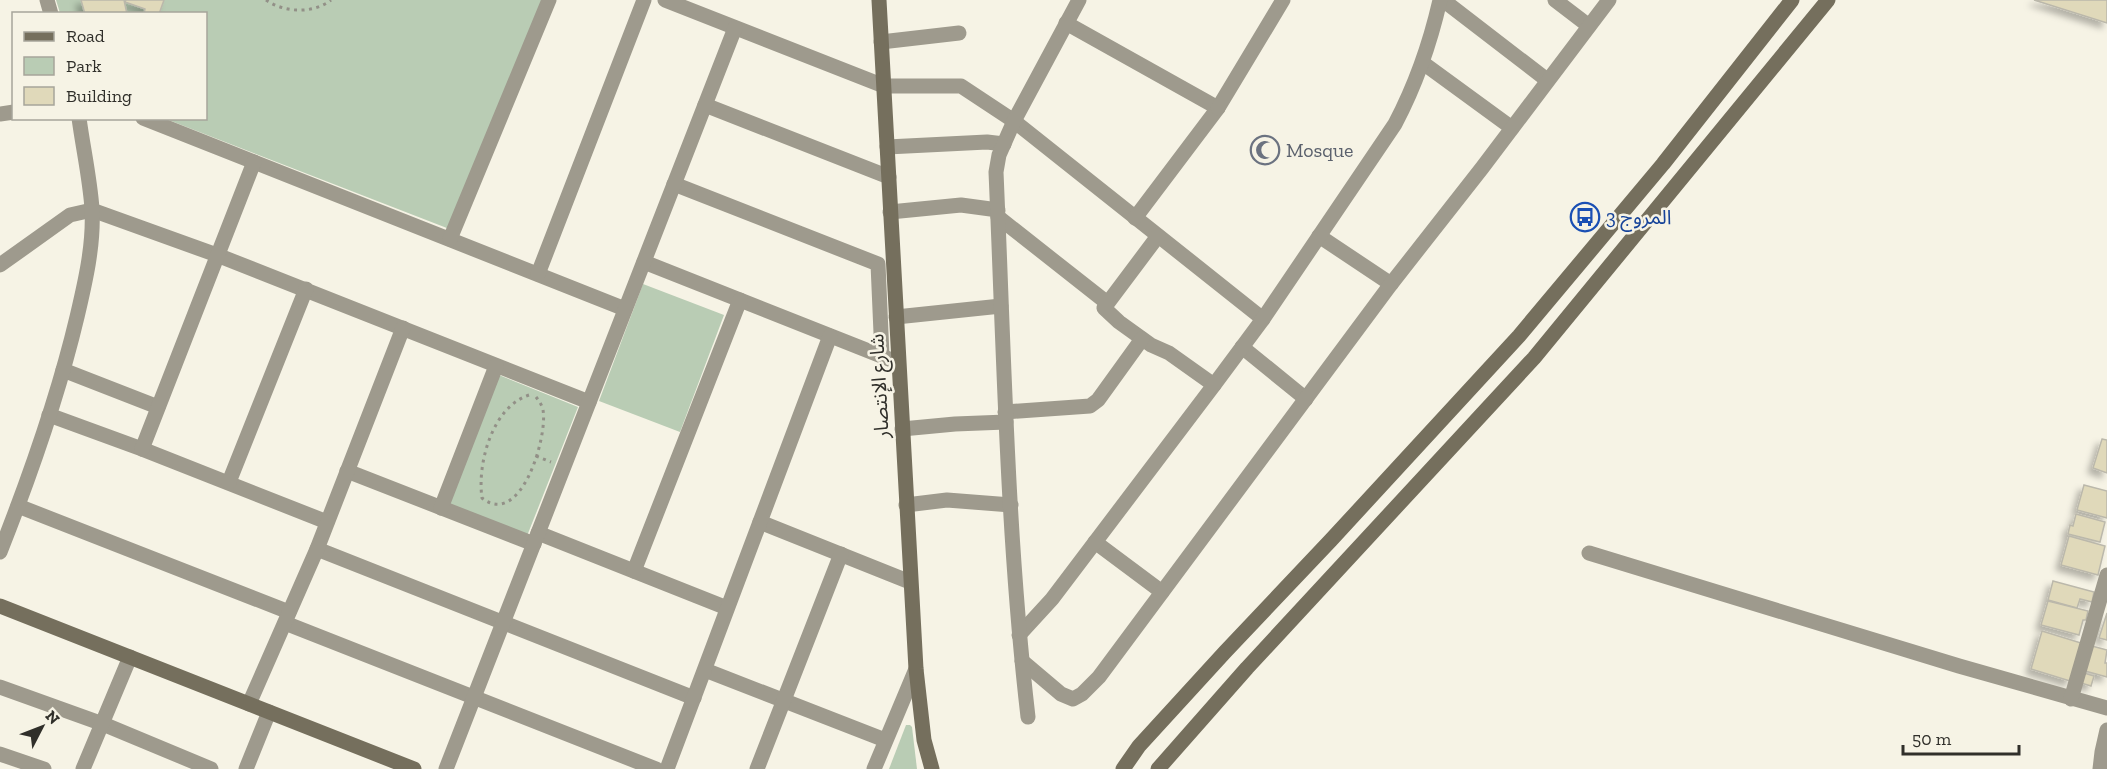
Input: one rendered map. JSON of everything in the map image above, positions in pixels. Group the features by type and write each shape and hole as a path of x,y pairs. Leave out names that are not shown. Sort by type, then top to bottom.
{"main road":[{"name":"شارع الإنتصار","path":"879,0 910,582 924,740 932,769"},
{"path":"1158,769 1246,668 1534,358 1828,0"},
{"path":"1122,769 1139,746 1225,652 1519,336 1663,164 1788,4"},
{"path":"0,606 249,704 394,765 414,769"}],"street":[{"path":"450,239 549,0"},
{"path":"538,274 645,0"},
{"path":"665,0 884,86 962,86 1014,121 1263,319"},
{"path":"1028,717 1019,635 1011,505 996,172 999,155 1014,121 1079,0"},
{"path":"1135,218 1218,108 1283,0"},
{"path":"1019,635 1052,599 1215,385 1263,319 1395,124 1411,94 1423,63 1441,0 1547,80"},
{"path":"1555,0 1589,26"},
{"path":"1022,661 1061,694 1072,699 1082,694 1099,677 1392,284 1609,0"},
{"path":"1066,23 1218,108"},
{"path":"446,769 735,27"},
{"path":"881,42 959,33"},
{"path":"1423,63 1512,128"},
{"path":"705,105 889,177"},
{"path":"0,552 49,415 83,289 89,255 92,210 79,120"},
{"path":"148,120 626,309"},
{"path":"887,147 987,142 1004,144"},
{"path":"142,449 254,162"},
{"path":"674,184 878,264 882,356"},
{"path":"890,212 961,205 998,213 1106,302"},
{"path":"0,265 70,215 92,210 217,255 589,402"},
{"path":"1158,236 1106,302 1104,308 1142,339 1169,353 1215,385"},
{"path":"1319,236 1392,284"},
{"path":"644,262 899,362"},
{"path":"229,482 306,290"},
{"path":"634,571 740,300"},
{"path":"896,317 1001,306"},
{"path":"249,704 327,522 402,328"},
{"path":"667,769 830,336"},
{"path":"902,429 1090,406 1098,400 1142,339"},
{"path":"1242,347 1306,399"},
{"path":"441,508 496,366"},
{"path":"63,370 158,407"},
{"path":"49,415 229,482 327,522"},
{"path":"347,471 441,508 634,571 727,608"},
{"path":"906,505 947,500 1011,505"},
{"path":"18,506 474,698 656,769"},
{"path":"760,522 910,582"},
{"path":"1095,542 1162,592"},
{"path":"316,549 694,698"},
{"path":"1590,553 2107,708"},
{"path":"757,769 841,554"},
{"path":"2071,699 2107,575"},
{"path":"83,769 130,657"},
{"path":"874,769 916,669"},
{"path":"705,670 885,740"},
{"path":"0,687 103,724 210,769"},
{"path":"246,769 268,712"},
{"path":"2100,769 2107,730"},
{"path":"9,760 44,769"}],"path":[{"path":"266,0 273,5 291,10 309,10 331,0"},
{"path":"534,393 543,408 542,436 527,481 514,497 496,505 489,504 482,498 481,488 481,470 488,445 510,406 522,397 534,393"}],"green space":[{"path":"56,0 543,0 452,230 169,120 207,120 207,12 60,12"},
{"path":"643,284 724,315 680,432 599,401"},
{"path":"499,375 578,407 527,536 448,505"},
{"path":"906,725 912,727 917,769 889,769"}],"building":[{"path":"81,0 124,0 127,12 84,12"},
{"path":"126,0 164,0 160,12 144,12 145,9 125,2"},
{"path":"2034,0 2107,0 2107,23"},
{"path":"2102,439 2107,440 2107,473 2093,468"},
{"path":"2084,485 2107,491 2107,518 2077,510"},
{"path":"2076,514 2105,522 2100,542 2068,534"},
{"path":"2069,536 2105,546 2098,575 2061,565"},
{"path":"2053,581 2094,592 2092,602 2080,599 2077,608 2048,600"},
{"path":"2048,601 2088,611 2079,635 2041,625"},
{"path":"2107,613 2107,640 2099,638"},
{"path":"2042,631 2081,643 2070,681 2031,669"},
{"path":"2092,646 2107,650 2105,663 2107,663 2107,677 2085,671"},
{"path":"2084,673 2094,676 2091,686 2081,683"}],"place":[{"name":"Mosque","path":"1265,150"},
{"name":"المروج 3","path":"1585,217"}]}
